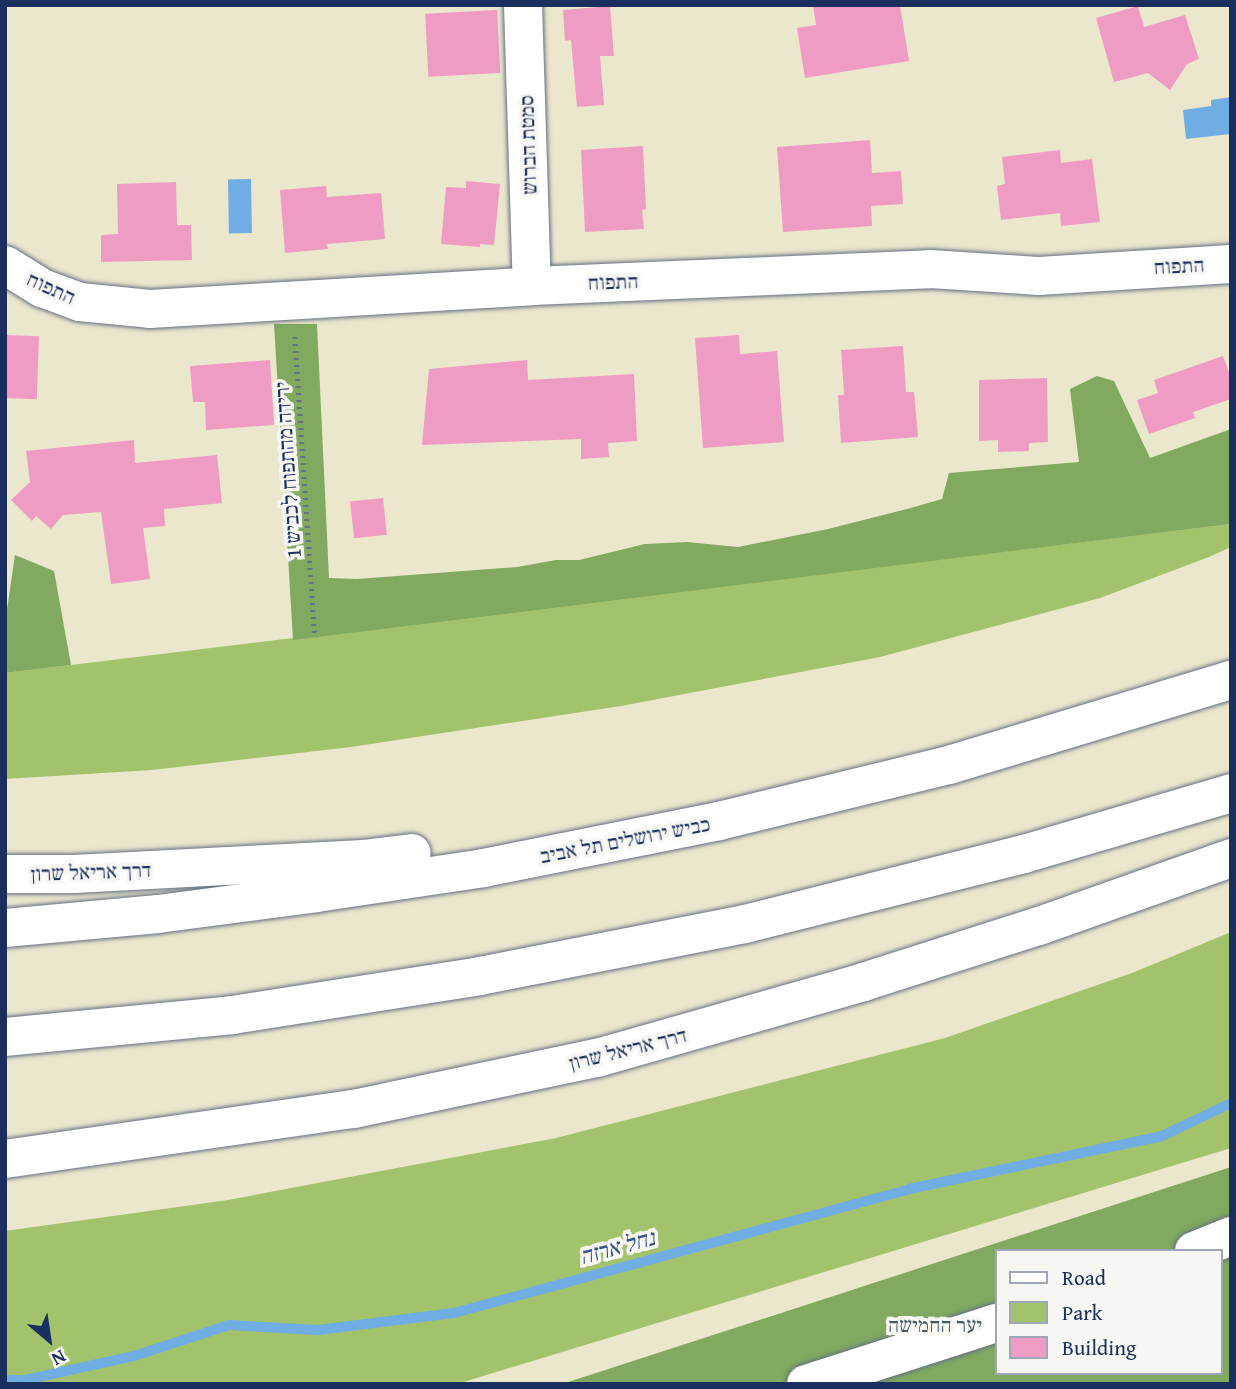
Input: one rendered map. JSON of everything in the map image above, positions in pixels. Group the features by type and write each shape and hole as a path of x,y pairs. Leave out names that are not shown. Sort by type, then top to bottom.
{"main road":[{"name":"סמטת הברוש","path":"523,5 532,286"},
{"name":"התפוח","path":"5,265 62,296 116,308 150,309 532,286 930,269 1039,276 1231,264"},
{"name":"כביש ירושלים תל אביב","path":"5,928 159,914 484,868 719,821 949,765 1231,680"},
{"name":"דרך אריאל שרון","path":"5,874 74,874 363,859 617,828 844,790"},
{"path":"5,1037 232,1015 533,966 745,923 1024,855 1231,793"},
{"name":"דרך אריאל שרון","path":"5,1159 354,1109 597,1058 863,982 1039,926 1231,858"},
{"path":"1199,1249 1231,1236"},
{"path":"806,1384 995,1323"}],"path":[{"name":"ירידה מהתפוח לכביש 1","path":"293,301 315,637"}],"green space":[{"path":"274,324 317,324 329,578 357,579 517,567 556,560 579,560 645,544 687,542 738,547 828,529 907,509 942,499 949,473 1079,462 1070,389 1097,376 1114,381 1150,458 1231,429 1231,524 293,640"},
{"path":"1231,524 1231,547 1209,557 1100,598 880,657 621,706 351,747 152,770 5,779 5,673"},
{"path":"15,555 54,571 71,665 5,673 5,623"},
{"path":"1231,932 1231,1148 457,1384 5,1384 5,1231 228,1200 556,1138 945,1038 1132,973"},
{"name":"יער החמישה","path":"1231,1167 1231,1384 562,1384"}],"water":[{"path":"1231,97 1231,134 1186,139 1183,110 1211,106 1211,100"},
{"path":"228,179 251,179 252,233 229,233"}],"building":[{"path":"813,5 900,5 909,61 805,78 797,28 816,25"},
{"path":"610,6 614,56 600,56 604,105 577,107 571,40 565,41 563,10"},
{"path":"1138,6 1144,27 1185,15 1199,59 1187,64 1170,90 1148,73 1114,82 1096,18"},
{"path":"497,10 500,73 428,77 425,14"},
{"path":"870,140 872,173 901,171 903,204 871,206 872,226 783,232 777,147"},
{"path":"643,146 646,209 642,210 644,229 585,232 581,150"},
{"path":"1060,150 1061,163 1092,159 1100,222 1061,226 1060,213 1001,220 997,186 1005,184 1002,157"},
{"path":"466,181 500,184 494,245 480,244 480,247 441,244 446,187 466,188"},
{"path":"176,182 177,225 191,225 192,260 101,262 101,235 118,234 117,184"},
{"path":"326,186 327,197 381,193 385,239 327,244 328,249 285,253 280,190"},
{"path":"5,335 39,336 37,399 5,398"},
{"path":"739,335 740,354 777,351 784,442 703,448 695,338"},
{"path":"903,346 906,392 914,392 918,437 841,443 838,395 844,395 841,350"},
{"path":"1223,356 1231,378 1231,399 1193,412 1195,418 1149,434 1137,400 1158,393 1154,380"},
{"path":"270,360 274,425 206,430 205,402 193,402 190,366"},
{"path":"527,360 528,380 634,374 637,441 608,443 609,457 581,459 581,439 422,445 429,369"},
{"path":"1047,378 1048,442 1029,443 1029,451 998,452 998,440 979,441 979,380"},
{"path":"134,440 135,463 217,455 222,503 164,509 165,526 143,528 150,579 111,584 101,512 63,515 51,529 36,516 32,521 11,500 30,482 26,451"},
{"path":"383,498 387,535 354,538 350,501"}],"waterway":[{"name":"נחל ארזה","path":"5,1380 25,1380 134,1356 229,1325 318,1330 454,1313 909,1189 1162,1136 1231,1103"}]}
